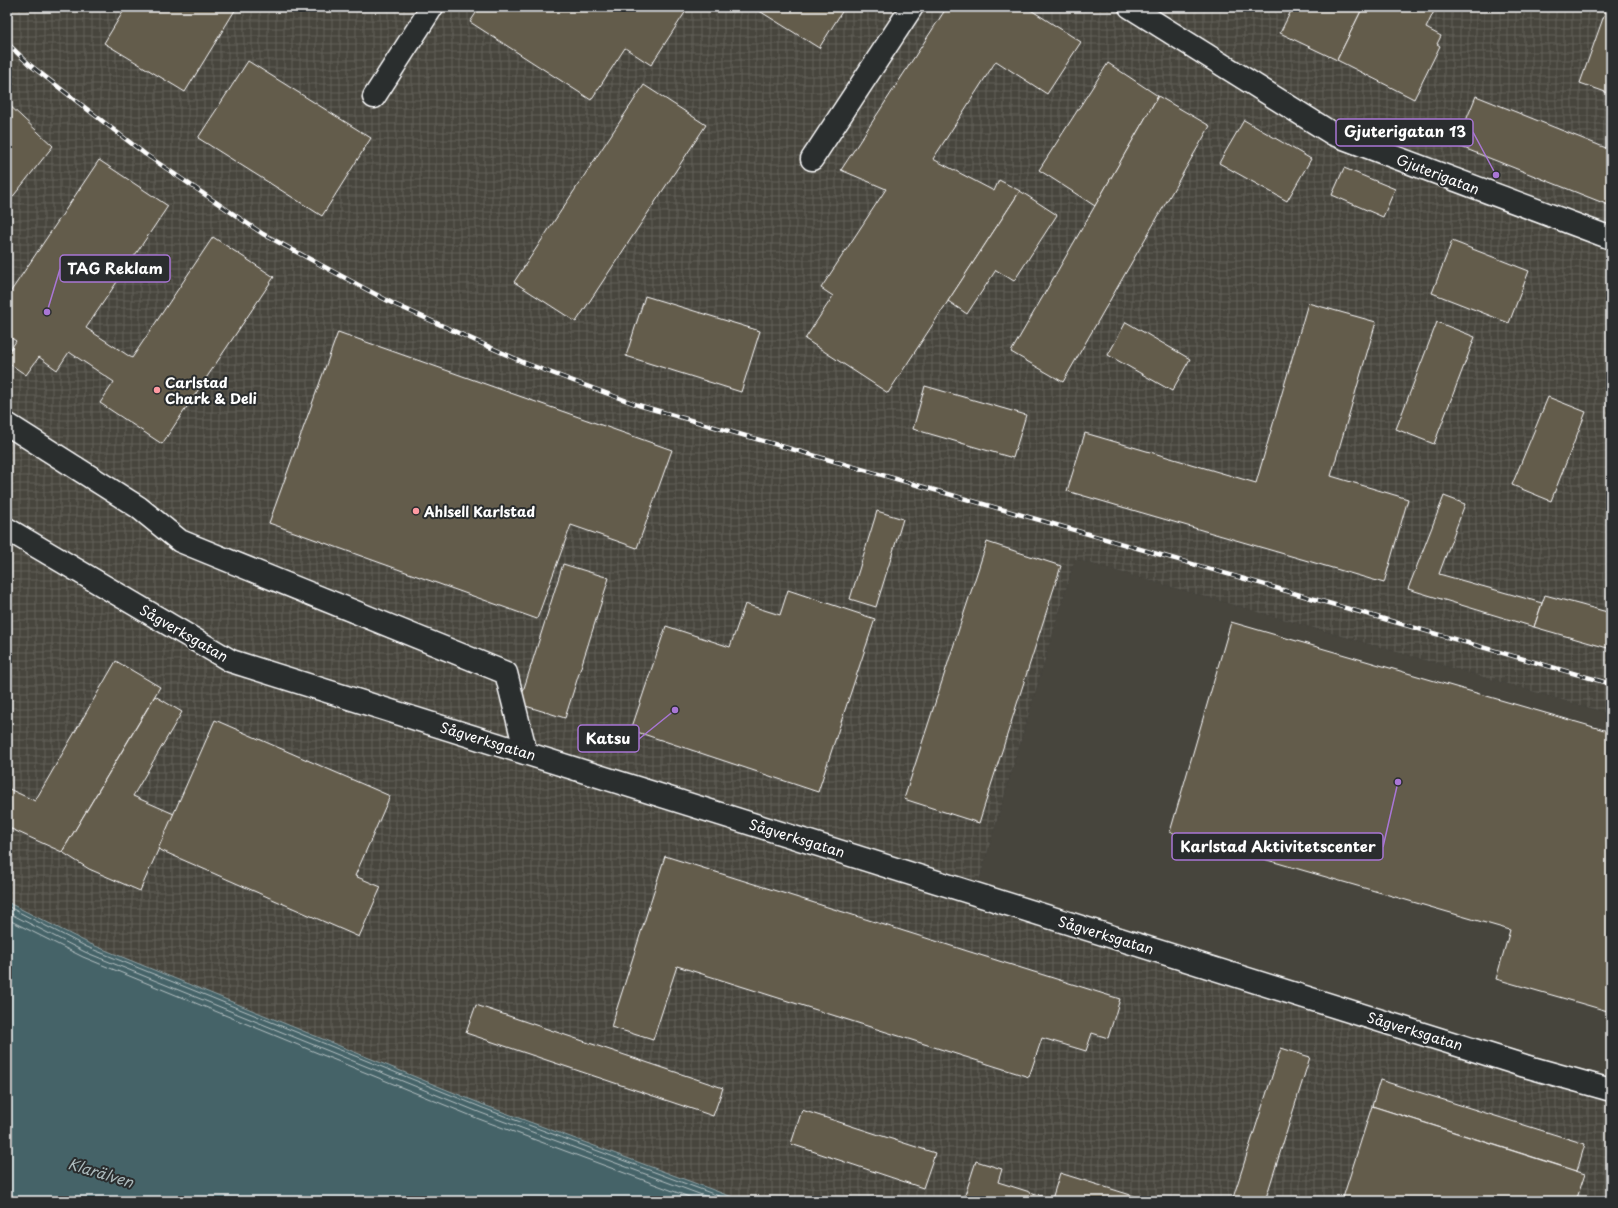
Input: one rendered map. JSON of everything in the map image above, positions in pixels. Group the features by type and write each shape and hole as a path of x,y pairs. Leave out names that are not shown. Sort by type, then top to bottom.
{"street":[{"path":"374,97 432,7"},
{"path":"812,159 912,7"},
{"name":"Gjuterigatan","path":"1130,7 1333,134 1611,238"},
{"path":"7,424 138,507 180,540 506,673 526,753"},
{"name":"Sågverksgatan","path":"7,529 232,661 1517,1063 1611,1090"}],"shaded area":[{"path":"7,7 1611,7 1611,714 1075,559 972,904 1419,1046 1611,1102 1611,1201 743,1201 484,1105 88,943 7,902"},
{"path":"1075,559 1611,714 1611,1102 1419,1046 972,904"}],"water":[{"name":"Klarälven","path":"7,902 88,943 484,1105 743,1201 7,1201"}],"building":[{"path":"126,7 237,7 185,92 104,43"},
{"path":"480,7 679,7 686,11 651,65 625,48 591,100 470,22"},
{"path":"753,7 845,7 819,48"},
{"path":"947,7 1026,7 1081,42 1047,94 996,61 933,159 994,191 999,180 1020,191 888,393 805,339 833,296 821,288 886,189 841,170"},
{"path":"1293,7 1363,7 1337,60 1280,33"},
{"path":"1363,7 1436,7 1426,28 1441,36 1437,44 1440,46 1414,99 1337,60"},
{"path":"1607,7 1611,7 1611,94 1580,83"},
{"path":"248,61 371,138 322,216 198,138"},
{"path":"1108,63 1158,96 1095,206 1039,170"},
{"path":"644,85 706,125 576,322 514,282"},
{"path":"1158,96 1210,126 1063,382 1011,352"},
{"path":"1476,96 1611,150 1611,206 1456,145"},
{"path":"7,103 53,146 7,204"},
{"path":"1244,120 1311,159 1287,201 1219,163"},
{"path":"99,160 168,206 86,328 132,358 213,237 274,277 162,444 100,403 114,382 69,352 57,370 39,357 26,375 7,362 7,355 16,341 7,335 7,297"},
{"path":"1344,168 1395,189 1383,217 1332,195"},
{"path":"1020,191 1057,215 1014,281 996,270 967,314 948,301"},
{"path":"1452,241 1529,271 1509,323 1432,293"},
{"path":"645,296 760,331 741,392 626,356"},
{"path":"1308,303 1376,322 1331,476 1408,499 1384,583 1067,491 1085,433 1256,483"},
{"path":"1126,322 1190,359 1172,391 1108,355"},
{"path":"1437,322 1475,337 1434,444 1396,429"},
{"path":"338,332 672,450 637,548 571,525 537,619 269,523"},
{"path":"925,386 1026,415 1013,458 913,429"},
{"path":"1548,397 1586,412 1551,501 1512,485"},
{"path":"1444,496 1465,504 1439,574 1542,603 1534,627 1408,589"},
{"path":"877,511 903,519 876,607 850,599"},
{"path":"987,542 1061,566 979,823 904,799"},
{"path":"563,564 609,578 565,718 519,704"},
{"path":"788,590 875,619 818,792 631,730 666,626 730,647 745,604 780,615"},
{"path":"1545,595 1611,613 1611,649 1534,627"},
{"path":"1231,622 1611,732 1611,1012 1496,979 1510,930 1170,832"},
{"path":"116,661 160,687 62,852 7,827 7,788 35,801"},
{"path":"155,696 182,712 133,796 174,814 140,891 89,869 62,852"},
{"path":"215,720 390,796 355,876 381,887 359,937 158,849"},
{"path":"665,856 1120,999 1108,1038 1092,1033 1086,1051 1042,1038 1029,1077 677,966 653,1040 611,1027"},
{"path":"476,1005 723,1088 713,1116 466,1033"},
{"path":"1281,1048 1310,1057 1265,1201 1232,1201"},
{"path":"1380,1080 1585,1144 1577,1171 1372,1106"},
{"path":"1372,1106 1585,1174 1576,1201 1342,1201"},
{"path":"802,1110 935,1153 923,1188 791,1144"},
{"path":"976,1161 1002,1169 998,1182 1052,1199 1060,1173 1150,1201 963,1201"}],"railway":[{"path":"7,43 30,65 145,154 263,234 392,303 525,363 638,405 1611,684"}],"place":[{"name":"Gjuterigatan 13","path":"1496,175"},
{"name":"TAG Reklam","path":"47,312"},
{"name":"Carlstad Chark & Deli","path":"157,390"},
{"name":"Ahlsell Karlstad","path":"416,511"},
{"name":"Katsu","path":"675,710"},
{"name":"Karlstad Aktivitetscenter","path":"1398,782"}]}
